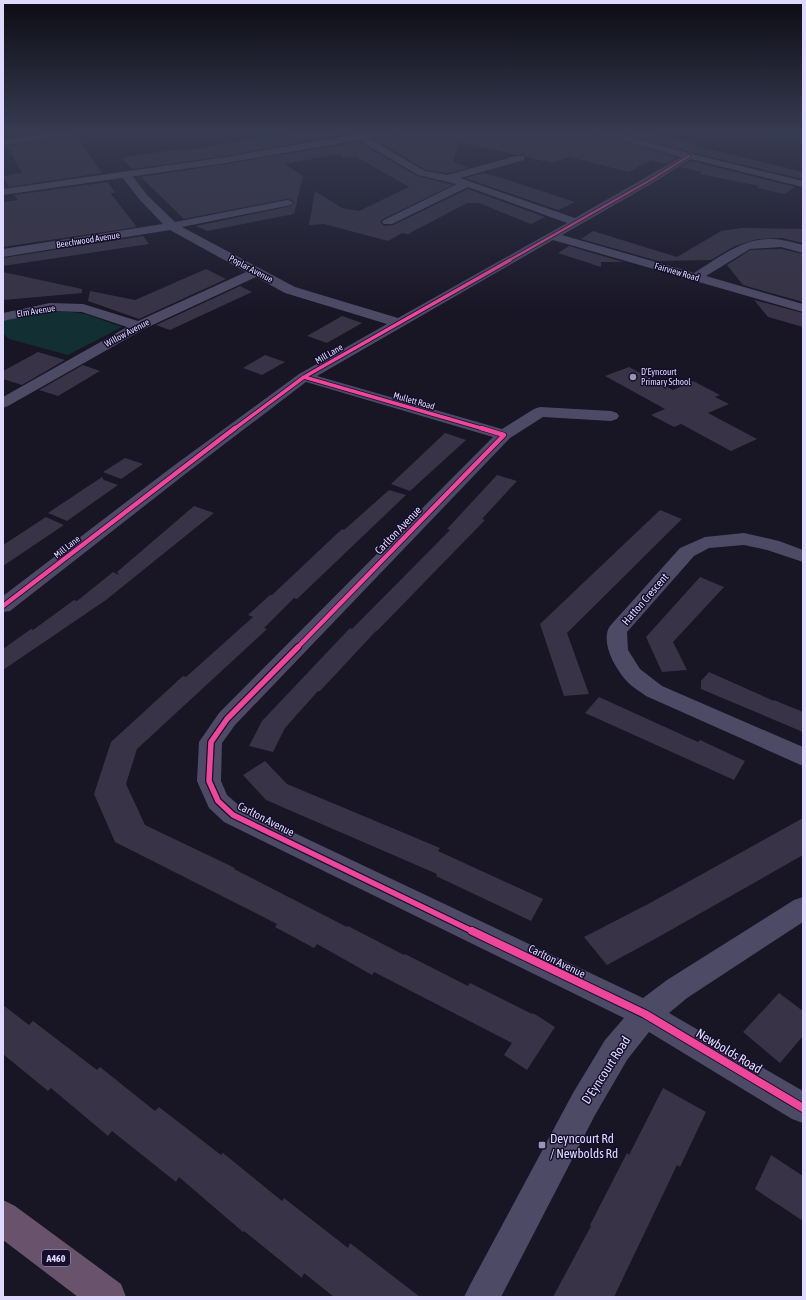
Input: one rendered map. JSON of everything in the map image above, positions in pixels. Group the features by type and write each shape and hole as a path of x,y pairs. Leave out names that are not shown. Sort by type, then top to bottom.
{"highway":[{"name":"A460","path":"3,1218 108,1297"}],"street":[{"name":"Poplar Avenue","path":"139,192 172,226 193,239 290,290 400,323"},
{"path":"388,222 449,192"},
{"path":"491,192 575,222"},
{"name":"Mill Lane","path":"3,606 304,377 630,192"},
{"name":"Beechwood Avenue","path":"3,254 172,226 287,203"},
{"name":"Fairview Road","path":"551,236 803,308"},
{"path":"695,278 747,246 766,243 781,243 803,249"},
{"name":"Willow Avenue","path":"3,403 139,326 256,272"},
{"name":"Elm Avenue","path":"3,316 50,307 83,308 139,326"},
{"name":"Mullett Road","path":"304,377 499,441"},
{"name":"Carlton Avenue","path":"611,416 540,412 499,441 227,719 210,742 209,781 218,801 233,815 645,1014"},
{"name":"Hatton Crescent","path":"803,556 772,545 744,539 705,543 687,552 617,631 618,650 632,674 654,691 803,757"},
{"name":"D'Eyncourt Road","path":"482,1297 584,1104 616,1050 645,1014 683,985 803,908"},
{"name":"Newbolds Road","path":"645,1014 803,1108"}],"green space":[{"path":"43,312 72,312 85,314 122,327 68,355 9,339 3,333 3,319"}],"building":[{"path":"38,192 114,192 115,193 110,193 137,227 3,247 3,202 18,200 14,195"},
{"path":"156,192 299,192 294,214 207,231 196,226 291,206 294,203 292,200 287,199 184,219"},
{"path":"315,192 342,208 359,211 399,192 439,192 383,219 380,222 384,226 393,225 462,192 475,192 545,217 531,224 479,203 467,203 408,234 402,233 388,241 324,224 309,225"},
{"path":"505,192 544,192 575,202 558,210"},
{"path":"774,192 788,192 784,194"},
{"path":"742,228 803,229 803,243 782,238 758,239 735,246 711,260 658,261 581,239 593,231 677,257 721,231"},
{"path":"143,236 149,244 3,266 3,258"},
{"path":"569,246 623,262 601,262 601,267 558,253"},
{"path":"781,249 803,254 803,302 743,285 727,265 750,250"},
{"path":"206,269 226,279 139,319 88,301 90,291 135,300"},
{"path":"3,272 82,289 82,293 3,300"},
{"path":"240,286 252,292 170,330 156,325"},
{"path":"754,300 803,313 803,327 768,317"},
{"path":"342,316 362,323 327,343 307,336"},
{"path":"38,352 65,360 22,385 3,379 3,371"},
{"path":"265,355 285,362 262,375 243,368"},
{"path":"83,365 100,371 58,396 39,390"},
{"path":"629,367 673,390 693,381 720,395 715,397 729,404 708,413 757,439 731,451 681,424 674,427 651,415 665,409 605,376"},
{"path":"445,433 466,440 410,491 391,484"},
{"path":"125,458 143,464 121,479 103,472"},
{"path":"497,475 517,481 482,519 485,520 376,631 320,691 318,691 285,728 273,752 249,746 262,721 350,628 352,629 450,530 447,529"},
{"path":"102,477 104,480 118,485 67,521 48,513"},
{"path":"389,490 406,495 297,599 294,598 264,628 267,629 137,749 126,784 145,825 235,868 234,869 404,955 405,954 468,986 470,983 532,1014 533,1013 555,1027 527,1070 504,1055 512,1043 374,972 372,975 317,944 314,948 275,927 277,924 115,842 94,794 111,742 183,676 186,677 253,617 248,615 270,595 272,595 342,529 344,530"},
{"path":"194,506 214,513 106,600 3,670 3,649 31,629 33,630 74,600 77,601 113,572 119,575 117,572"},
{"path":"660,510 682,519 567,633 589,694 564,696 540,624"},
{"path":"46,517 64,525 3,566 3,545"},
{"path":"700,577 724,587 673,642 687,670 662,672 646,637"},
{"path":"709,672 774,701 803,712 803,732 701,689 701,681"},
{"path":"599,697 698,742 700,740 745,761 734,780 585,713"},
{"path":"265,761 287,784 440,848 438,851 543,899 531,921 436,876 437,874 266,800 243,775"},
{"path":"803,818 803,855 655,939 607,965 584,937 650,903"},
{"path":"779,993 803,1011 803,1036 780,1063 743,1032"},
{"path":"3,1005 29,1025 33,1021 97,1070 100,1067 155,1111 159,1107 221,1155 223,1153 282,1201 284,1198 348,1248 350,1243 420,1297 334,1297 304,1273 302,1278 244,1231 243,1232 179,1177 176,1182 112,1131 108,1136 51,1088 48,1091 3,1054"},
{"path":"663,1088 706,1112 680,1167 677,1165 614,1297 553,1297 591,1226 590,1225 627,1153 629,1155"},
{"path":"771,1155 803,1176 803,1221 755,1189"}],"cycle path":[{"path":"3,606 178,471 304,377 630,192"},
{"path":"304,377 504,435 227,719 211,742 209,781 218,801 233,815 645,1014 803,1108"}],"place":[{"name":"D'Eyncourt Primary School","path":"633,377"},
{"name":"Deyncourt Rd / Newbolds Rd","path":"542,1145"}]}
